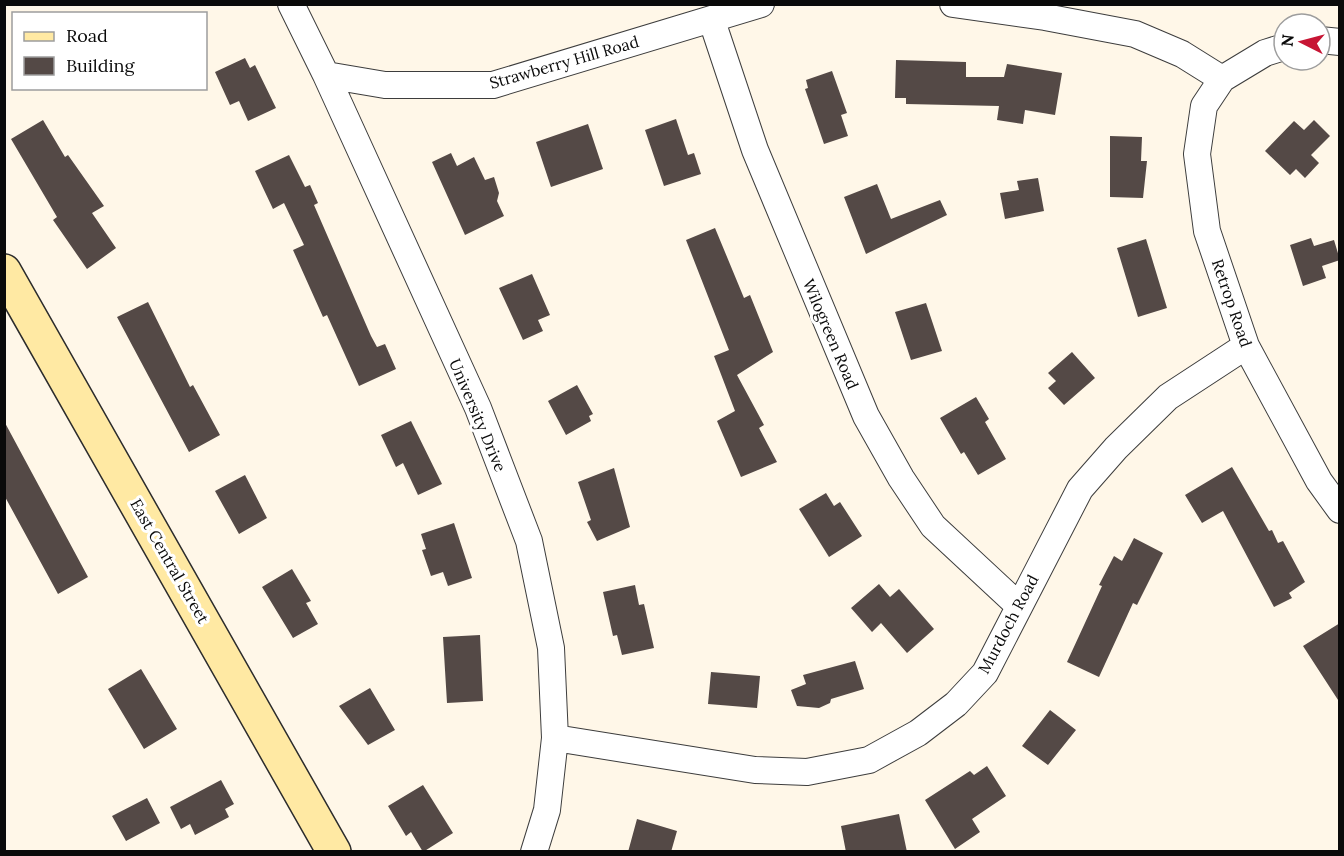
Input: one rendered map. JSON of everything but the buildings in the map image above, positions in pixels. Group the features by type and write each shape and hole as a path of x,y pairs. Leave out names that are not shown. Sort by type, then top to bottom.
{"main road":[{"name":"East Central Street","path":"4,271 334,852"}],"street":[{"name":"University Drive","path":"291,4 327,75 478,408 529,541 551,648 555,738 547,810 534,852"},
{"name":"Strawberry Hill Road","path":"327,75 385,85 493,85 627,43 712,21 761,4"},
{"path":"953,4 1045,17 1135,34 1182,54 1222,79 1272,51"},
{"name":"Wilogreen Road","path":"712,21 755,150 866,416 901,478 933,526 1018,606"},
{"name":"Retrop Road","path":"1222,79 1204,106 1197,154 1207,231 1246,346 1319,481 1340,510"},
{"name":"Murdoch Road","path":"555,738 755,770 807,772 869,760 918,733 956,704 985,673 1080,489 1116,448 1168,398 1246,346"}]}
